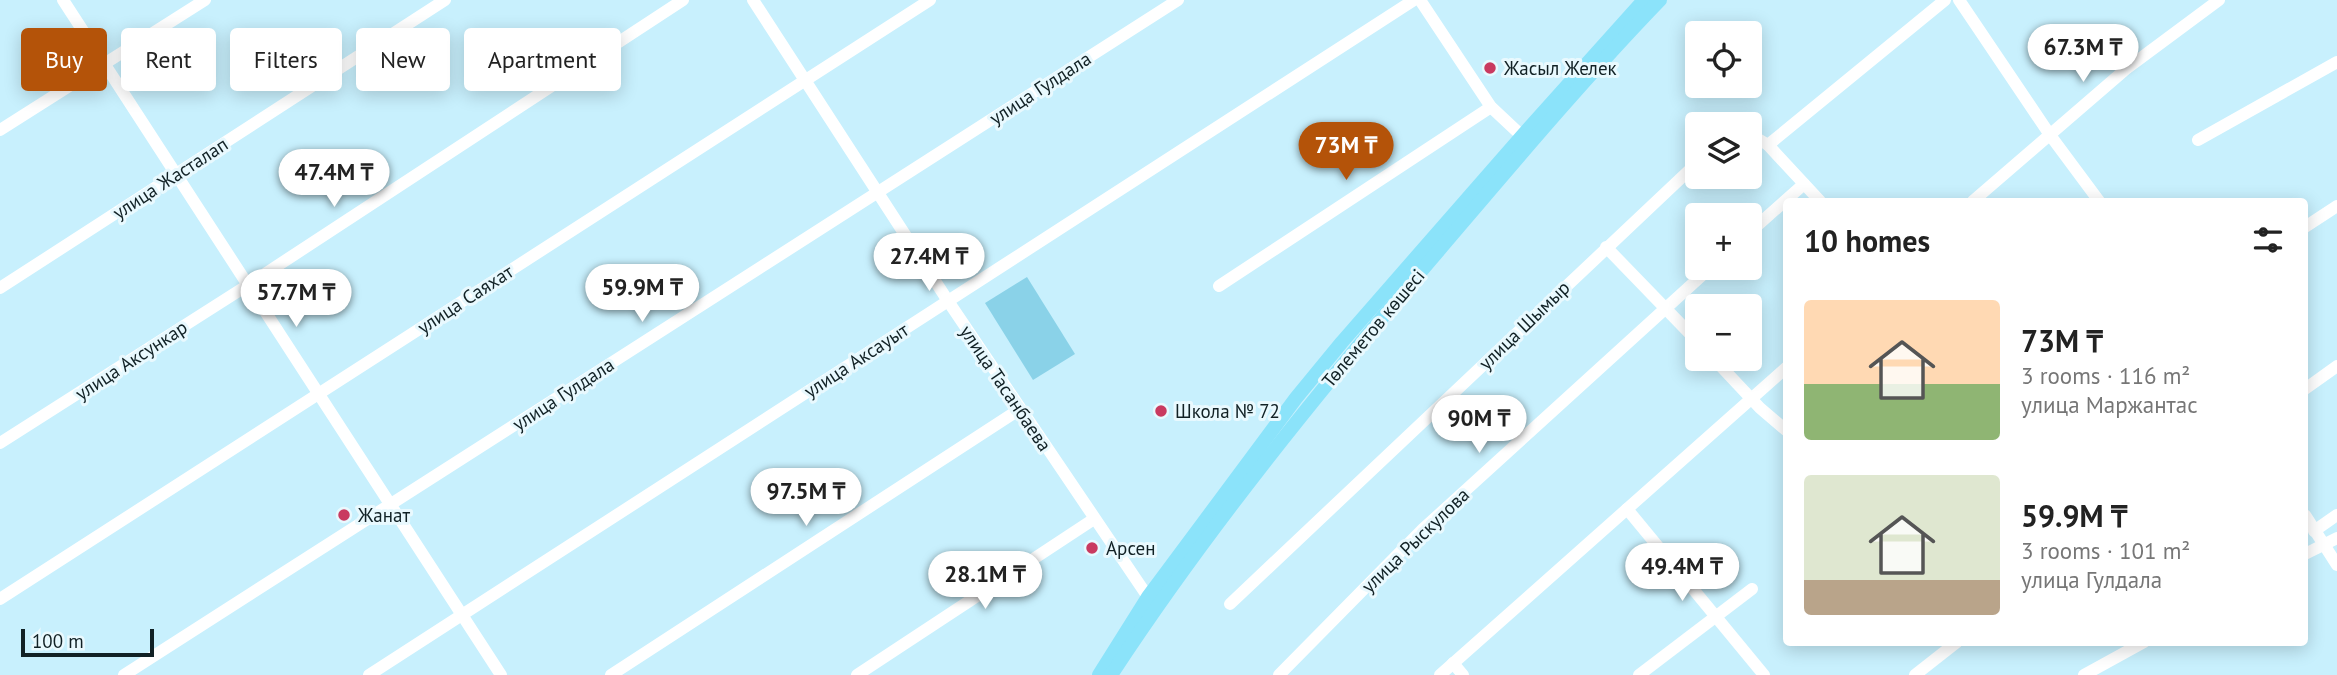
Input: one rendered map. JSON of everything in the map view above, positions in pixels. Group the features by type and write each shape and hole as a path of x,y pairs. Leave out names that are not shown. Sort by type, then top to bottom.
{"main road":[{"name":"Төлеметов көшесі","path":"1098,675 1148,597 1296,398 1522,136 1644,0"},
{"name":"Төлеметов көшесі","path":"1111,675 1155,607 1307,407 1522,152 1660,0"}],"street":[{"path":"63,0 80,28"},
{"path":"107,61 205,0"},
{"name":"улица Жасталап","path":"0,288 445,0"},
{"name":"улица Аксункар","path":"0,443 248,285 683,0"},
{"name":"улица Тасанбаева","path":"753,0 948,301 1148,597"},
{"name":"улица Саяхат","path":"0,599 930,0"},
{"name":"улица Гулдала","path":"124,675 1178,0"},
{"name":"улица Аксауыт","path":"369,675 1414,0"},
{"path":"1420,0 1490,107 1522,136"},
{"path":"1768,145 1945,0"},
{"path":"1959,0 2050,135 2097,198"},
{"path":"1976,198 2126,69 2219,0"},
{"path":"2198,140 2337,62"},
{"path":"107,70 501,675"},
{"path":"0,130 61,91"},
{"path":"1219,286 1490,107"},
{"path":"1762,141 1818,198"},
{"name":"улица Шымыр","path":"1230,604 1685,174"},
{"path":"1788,198 1804,184"},
{"path":"1762,221 1783,203"},
{"path":"2308,225 2337,206"},
{"path":"1606,247 1685,329"},
{"name":"улица Рыскулова","path":"1279,675 1423,529 1697,280"},
{"path":"2308,386 2337,366"},
{"path":"1726,371 1783,427"},
{"path":"1440,675 1783,371"},
{"path":"611,675 1020,409"},
{"path":"1627,509 1764,675"},
{"path":"2315,531 2337,516"},
{"path":"857,675 1094,519"},
{"path":"2308,520 2337,565"},
{"path":"2308,552 2337,538"},
{"path":"1639,675 1752,589"},
{"path":"1915,675 1952,646"},
{"path":"2084,675 2137,646"},
{"path":"1453,663 1463,675"}],"shaded area":[{"path":"1027,277 1075,354 1033,380 985,303"}],"place":[{"name":"Жасыл Желек","path":"1490,68"},
{"name":"Школа № 72","path":"1161,411"},
{"name":"Жанат","path":"344,515"},
{"name":"Арсен","path":"1092,548"}]}
